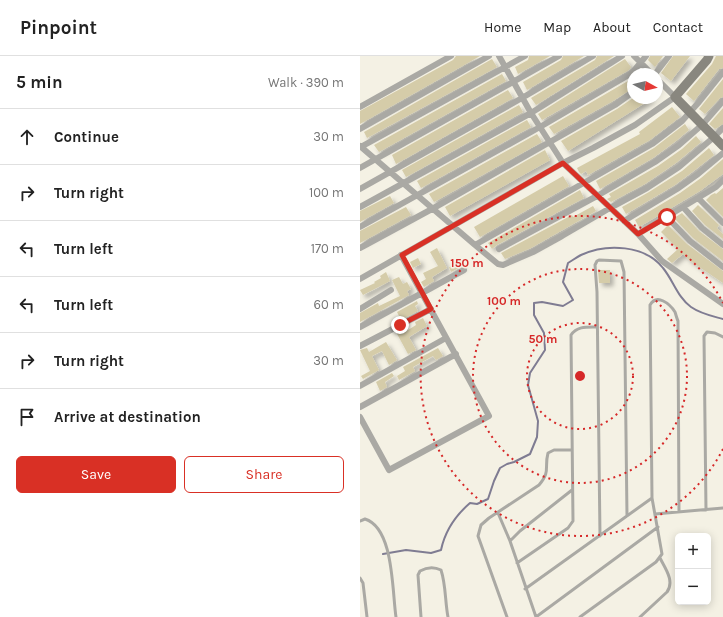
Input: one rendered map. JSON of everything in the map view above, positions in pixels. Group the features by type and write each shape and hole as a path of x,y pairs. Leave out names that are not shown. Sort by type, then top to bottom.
{"street":[{"path":"360,107 451,56"},
{"path":"360,129 489,56"},
{"path":"499,56 522,98 563,163 638,234 662,261 723,304"},
{"path":"525,56 360,147 454,226 494,263 503,264 533,252 647,188 679,167 723,128"},
{"path":"360,168 559,56"},
{"path":"360,189 522,98 593,56"},
{"path":"360,207 531,113 622,56"},
{"path":"634,56 646,68"},
{"path":"360,226 540,127 632,72 646,56"},
{"path":"660,68 669,56"},
{"path":"360,279 563,163 635,125 675,97 709,56"},
{"path":"475,245 652,144 682,121 723,72"},
{"path":"663,86 703,124 723,146"},
{"path":"360,248 432,209 615,105 627,96"},
{"path":"499,250 655,162 679,145 703,124 723,101"},
{"path":"624,221 677,189 723,153"},
{"path":"638,234 683,208 716,187 723,180"},
{"path":"698,198 723,223"},
{"path":"683,208 702,228 723,245"},
{"path":"667,217 690,241 723,267"},
{"path":"360,417 389,470 489,416 402,255"},
{"path":"360,327 464,270"},
{"path":"360,309 391,290"},
{"path":"360,346 431,309"},
{"path":"360,386 446,338"},
{"path":"360,407 456,354"}],"lane":[{"path":"600,536 595,265 599,260 621,261 624,272 627,516"},
{"path":"580,617 660,558 662,550 652,498 650,305 652,301 656,299 669,305 675,312 678,321 679,512"},
{"path":"517,563 568,528 573,521 571,335 574,330 584,327 597,327"},
{"path":"706,510 704,336 707,332 715,333 723,337"},
{"path":"507,617 478,536 480,525 539,485 546,478 546,460 548,453 554,450 572,450"},
{"path":"510,541 520,531 572,490"},
{"path":"525,589 652,498"},
{"path":"655,514 723,508"},
{"path":"498,513 510,541 525,589 536,617 658,528"},
{"path":"360,521 365,519 371,521 379,529 386,542 396,617"},
{"path":"640,617 667,592 670,587 671,581 660,558"},
{"path":"421,617 418,574 420,571 429,567 440,570 443,578 444,599 448,617"},
{"path":"360,578 363,583 367,617"}],"building":[{"path":"456,56 480,56 360,124 360,111 453,60"},
{"path":"529,56 550,56 518,74 515,67 528,60"},
{"path":"563,56 584,56 527,90 523,82 561,60"},
{"path":"597,56 614,56 536,105 531,98 595,60"},
{"path":"650,56 663,56 655,67 648,60"},
{"path":"673,56 690,56 671,81 663,75 663,70"},
{"path":"716,56 723,56 723,68 719,69 694,101 686,94 712,64"},
{"path":"492,59 497,67 367,138 364,132"},
{"path":"625,59 631,67 627,68 627,71 542,120 538,114"},
{"path":"502,74 506,81 379,152 374,145"},
{"path":"723,79 723,97 720,98 705,114 699,109"},
{"path":"627,82 627,92 613,101 554,134 549,127"},
{"path":"508,90 513,98 396,164 392,155"},
{"path":"627,102 627,104 643,104 568,151 561,141"},
{"path":"519,105 523,112 406,177 402,170"},
{"path":"672,107 680,117 650,140 588,175 586,171 581,174 579,172 577,168 640,134 639,132"},
{"path":"723,108 723,124 715,129 709,124"},
{"path":"527,120 531,127 421,188 417,181"},
{"path":"685,124 689,130 676,141 653,158 600,189 596,181 654,148"},
{"path":"537,134 542,142 434,202 429,194"},
{"path":"696,136 701,142 676,163 645,184 611,202 607,199 611,197 609,194 658,166 682,149"},
{"path":"709,148 714,155 675,185 626,214 622,207 682,171"},
{"path":"545,150 550,160 450,216 445,207"},
{"path":"723,159 723,174 700,191 639,227 635,220 680,193 701,178"},
{"path":"563,176 569,186 480,237 474,227"},
{"path":"723,188 723,217 706,200 711,195 716,194"},
{"path":"580,190 584,198 492,249 488,243"},
{"path":"390,196 394,203 360,222 360,211"},
{"path":"698,205 719,225 717,228 723,234 723,239 705,225 692,211"},
{"path":"593,206 596,211 531,248 505,259 501,253 572,215 573,217"},
{"path":"406,207 411,215 360,243 360,231"},
{"path":"682,213 699,231 723,249 723,261 693,238 674,218"},
{"path":"668,225 687,244 723,271 723,283 689,260 683,254 672,263 667,259 678,249 661,232"},
{"path":"437,248 447,268 432,277 434,281 424,287 421,282 426,279 423,273 438,266 430,252"},
{"path":"418,258 421,264 413,268 410,262"},
{"path":"461,262 463,266 451,272 449,267"},
{"path":"598,270 610,270 610,283 599,283"},
{"path":"386,272 390,281 363,295 360,290 375,283 374,282 381,278 380,276"},
{"path":"399,277 403,284 407,282 411,289 407,291 409,295 360,322 360,313 378,303 379,306 400,296 392,280"},
{"path":"417,301 418,304 415,306 418,311 401,320 397,312"},
{"path":"423,318 427,326 409,337 416,350 408,354 396,332 403,328 405,332 416,325 415,322"},
{"path":"386,342 397,360 389,365 382,351 372,356 379,370 363,379 361,376 370,371 360,350 367,348 369,352"},
{"path":"438,348 443,356 436,360 433,356 422,362 413,367 415,371 399,380 397,376 405,371 403,367"},
{"path":"392,373 394,376 385,382 387,387 380,391 376,382"}],"waterway":[{"path":"383,554 406,550 431,553 441,550 445,536 451,524 460,513 470,503 477,504 488,499 500,468 530,454 537,437 538,421 528,385 530,373 545,350 544,333 534,315 534,303 542,302 563,306 573,300 563,282 568,263 581,255 602,249 625,248 636,251 655,260 663,268 679,294 691,307 703,313 723,319"}],"route":[{"path":"400,325 431,309 402,255 563,163 638,234 667,217"}]}
